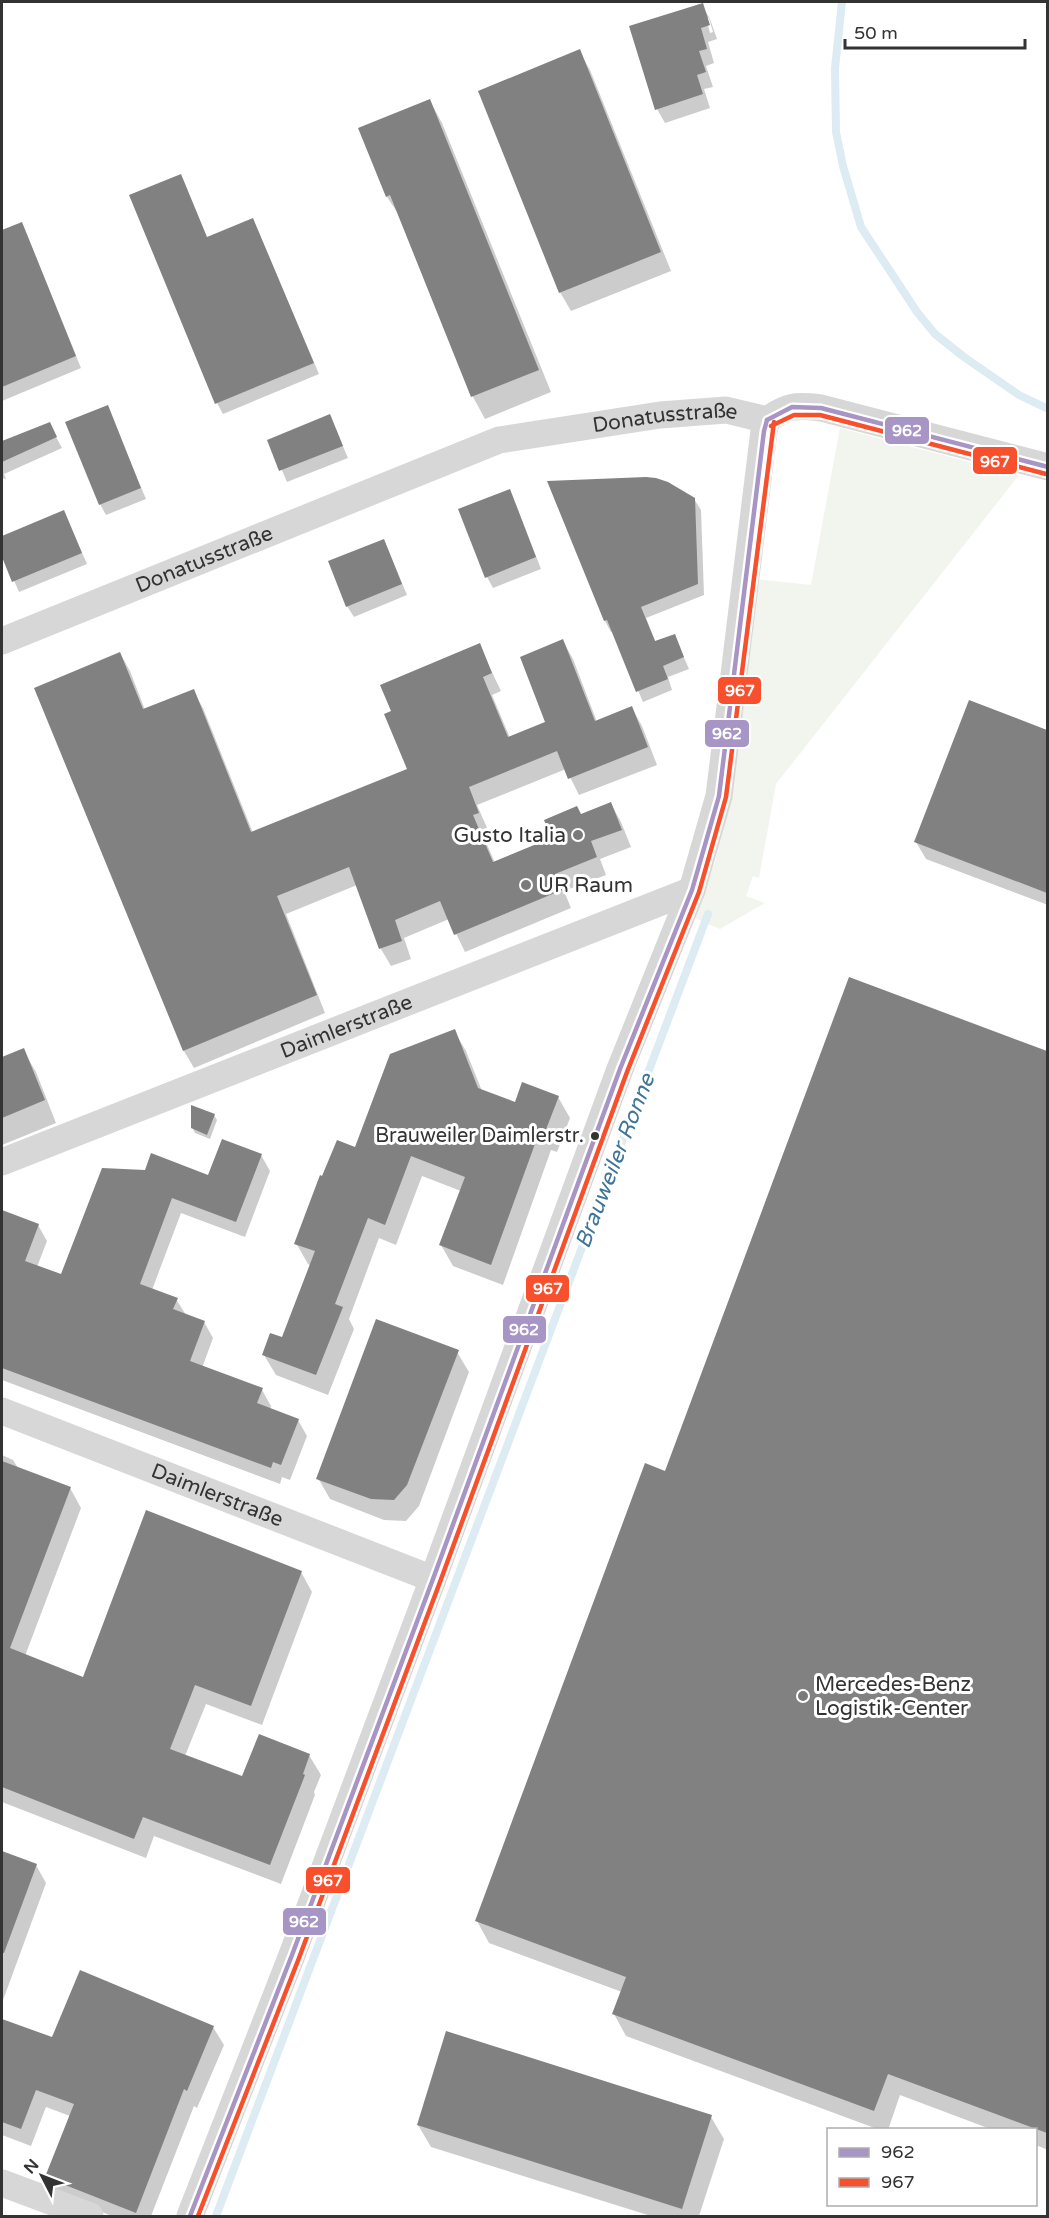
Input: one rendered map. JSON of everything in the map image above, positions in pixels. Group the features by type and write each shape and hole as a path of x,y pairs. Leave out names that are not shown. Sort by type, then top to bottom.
{"street":[{"path":"767,420 782,410 797,405 821,408 1047,467"},
{"name":"Donatusstraße","path":"2,640 499,440 660,415 726,410 767,420 719,796 692,890 578,1180 433,1579 292,1955 190,2217"},
{"name":"Daimlerstraße","path":"2,1162 692,890"},
{"name":"Daimlerstraße","path":"2,1411 433,1579"},
{"path":"2,2183 90,2217"}],"shaded area":[{"path":"840,428 1019,475 776,784 759,878 753,876 746,896 765,903 720,929 694,918 715,862 730,800 756,579 811,585"}],"building":[{"path":"703,3 710,25 701,28 707,49 699,51 706,72 697,75 703,94 655,110 629,26"},
{"path":"580,49 661,252 559,293 478,91"},
{"path":"430,99 539,370 471,397 390,195 386,197 358,128"},
{"path":"181,174 207,237 253,218 314,363 215,404 129,195"},
{"path":"22,222 76,356 2,387 2,230"},
{"path":"108,405 141,488 99,505 65,422"},
{"path":"330,414 343,446 279,471 267,440"},
{"path":"50,422 57,437 2,462 2,441"},
{"path":"646,477 668,482 695,498 698,584 641,607 655,641 675,634 684,657 663,666 668,679 636,692 607,620 604,621 547,481"},
{"path":"510,489 536,557 485,578 458,509"},
{"path":"64,510 82,553 12,582 2,557 2,536"},
{"path":"384,539 402,584 346,607 328,561"},
{"path":"563,639 595,721 632,706 648,747 568,779 557,751 469,787 479,813 473,815 493,862 551,838 544,820 577,806 581,814 611,802 622,830 591,841 597,857 555,874 562,890 454,935 440,901 395,920 402,941 379,949 349,867 277,896 317,995 183,1051 34,688 120,652 143,709 194,689 251,832 407,769 384,714 391,711 380,685 480,643 492,673 483,677 508,737 545,722 520,657"},
{"path":"969,700 1047,730 1047,893 914,842"},
{"name":"Mercedes-Benz Logistik-Center","path":"849,977 1047,1051 1047,2133 888,2074 874,2111 612,2014 626,1977 475,1921 645,1463 665,1471"},
{"path":"455,1029 478,1088 515,1102 522,1082 559,1096 545,1132 540,1130 491,1265 439,1245 465,1177 411,1156 385,1225 368,1218 335,1304 343,1307 316,1375 262,1355 270,1333 282,1337 315,1251 294,1244 320,1175 322,1176 337,1140 355,1147 390,1054"},
{"path":"24,1048 45,1100 2,1118 2,1057"},
{"path":"191,1105 215,1114 207,1135 191,1128"},
{"path":"222,1139 262,1154 236,1222 172,1198 140,1284 178,1298 173,1309 205,1321 190,1361 263,1388 257,1403 299,1419 281,1465 273,1462 271,1468 2,1368 2,1210 39,1224 25,1261 61,1274 102,1168 145,1170 151,1153 208,1175"},
{"path":"376,1319 459,1350 407,1485 394,1500 371,1499 316,1479"},
{"path":"2,1461 71,1487 10,1648 83,1677 146,1510 302,1571 251,1706 195,1685 170,1749 242,1776 259,1734 310,1754 303,1774 305,1775 270,1865 143,1817 134,1839 2,1787"},
{"path":"2,1851 37,1864 4,1953 2,1953"},
{"path":"80,1970 214,2026 187,2091 184,2089 136,2213 45,2177 74,2104 36,2090 21,2129 2,2122 2,2019 52,2037"},
{"path":"446,2031 712,2115 682,2209 417,2125"}],"waterway":[{"path":"842,2 835,68 836,132 843,166 861,227 917,312 935,334 1019,395 1048,409"},
{"name":"Brauweiler Ronne","path":"216,2216 708,914"}],"transit line":[{"name":"962","path":"767,420 792,407 821,408 1048,467"},
{"name":"967","path":"771,426 794,415 820,415 1046,474"},
{"name":"962","path":"190,2216 292,1955 433,1579 620,1069 692,890 719,796 767,420"},
{"name":"967","path":"198,2216 299,1958 627,1072 699,892 726,797 774,422"}],"place":[{"name":"Gusto Italia","path":"578,835"},
{"name":"UR Raum","path":"526,885"},
{"name":"Brauweiler Daimlerstr.","path":"595,1136"},
{"name":"Mercedes-Benz Logistik-Center","path":"803,1696"}]}
